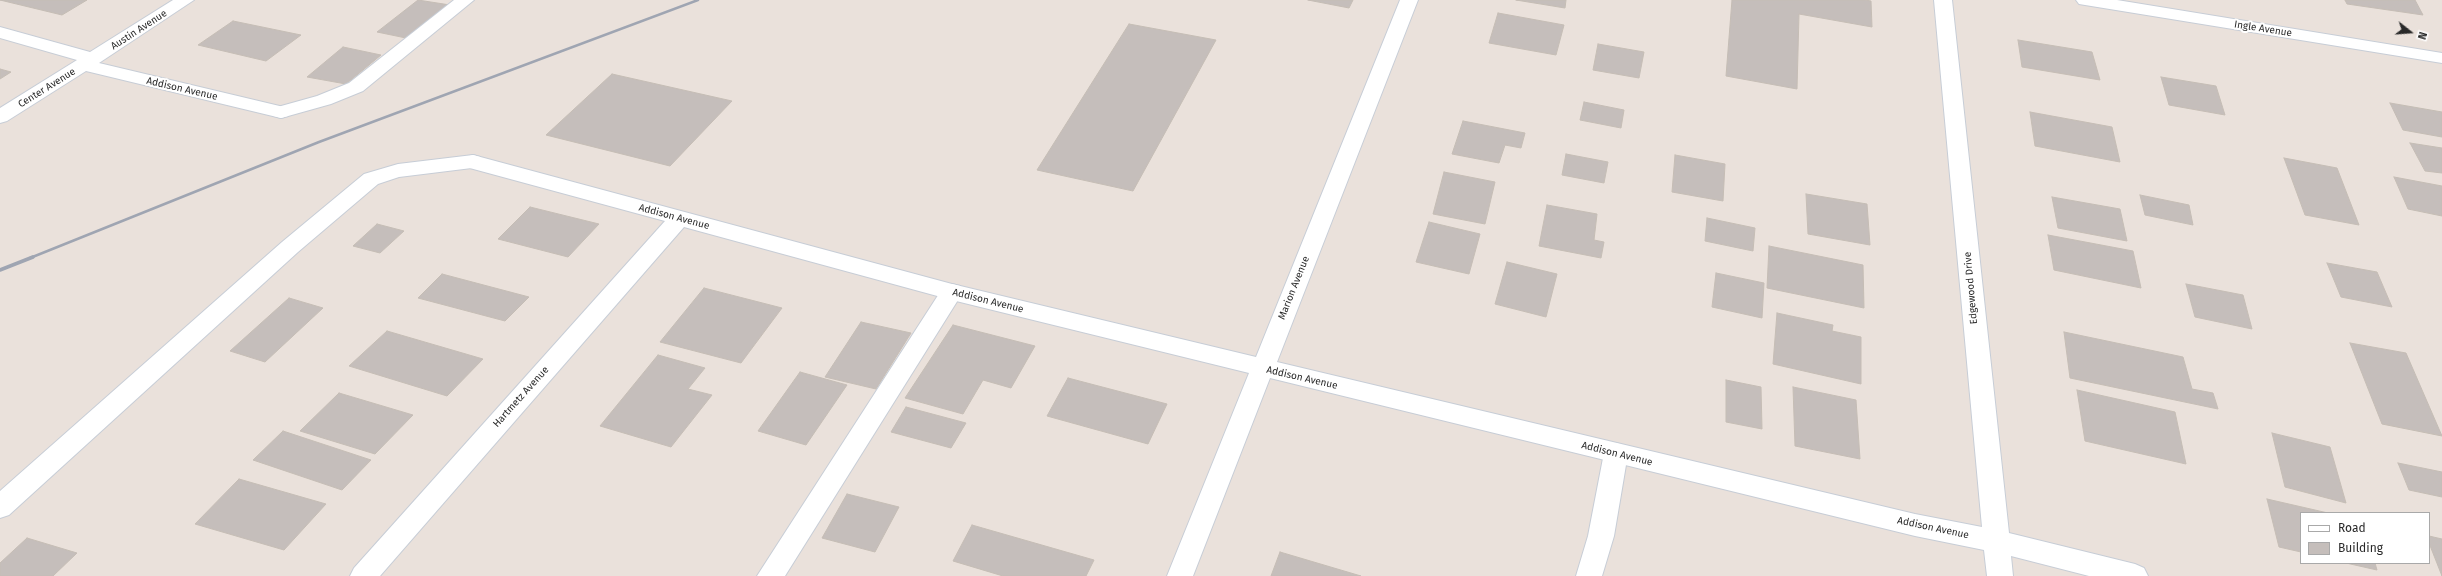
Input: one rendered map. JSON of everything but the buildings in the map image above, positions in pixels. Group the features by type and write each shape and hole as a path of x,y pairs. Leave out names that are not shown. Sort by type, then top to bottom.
{"street":[{"name":"Austin Avenue","path":"88,62 185,0"},
{"name":"Addison Avenue","path":"0,32 88,62 281,112 324,100 356,87 465,0"},
{"name":"Marion Avenue","path":"1180,576 1409,0"},
{"name":"Edgewood Drive","path":"1942,0 1995,541 2000,576"},
{"name":"Ingle Avenue","path":"2085,0 2442,58"},
{"name":"Center Avenue","path":"0,117 88,62"},
{"name":"Addison Avenue","path":"0,507 290,247 371,179 398,171 473,162 952,292 1914,525 1995,541 2135,576"},
{"name":"Hartmetz Avenue","path":"363,576 679,219"},
{"path":"770,576 952,292"},
{"path":"1589,576 1601,536 1616,453"}],"railway":[{"path":"30,258 319,142 698,0"},
{"path":"0,270 33,257"}]}
